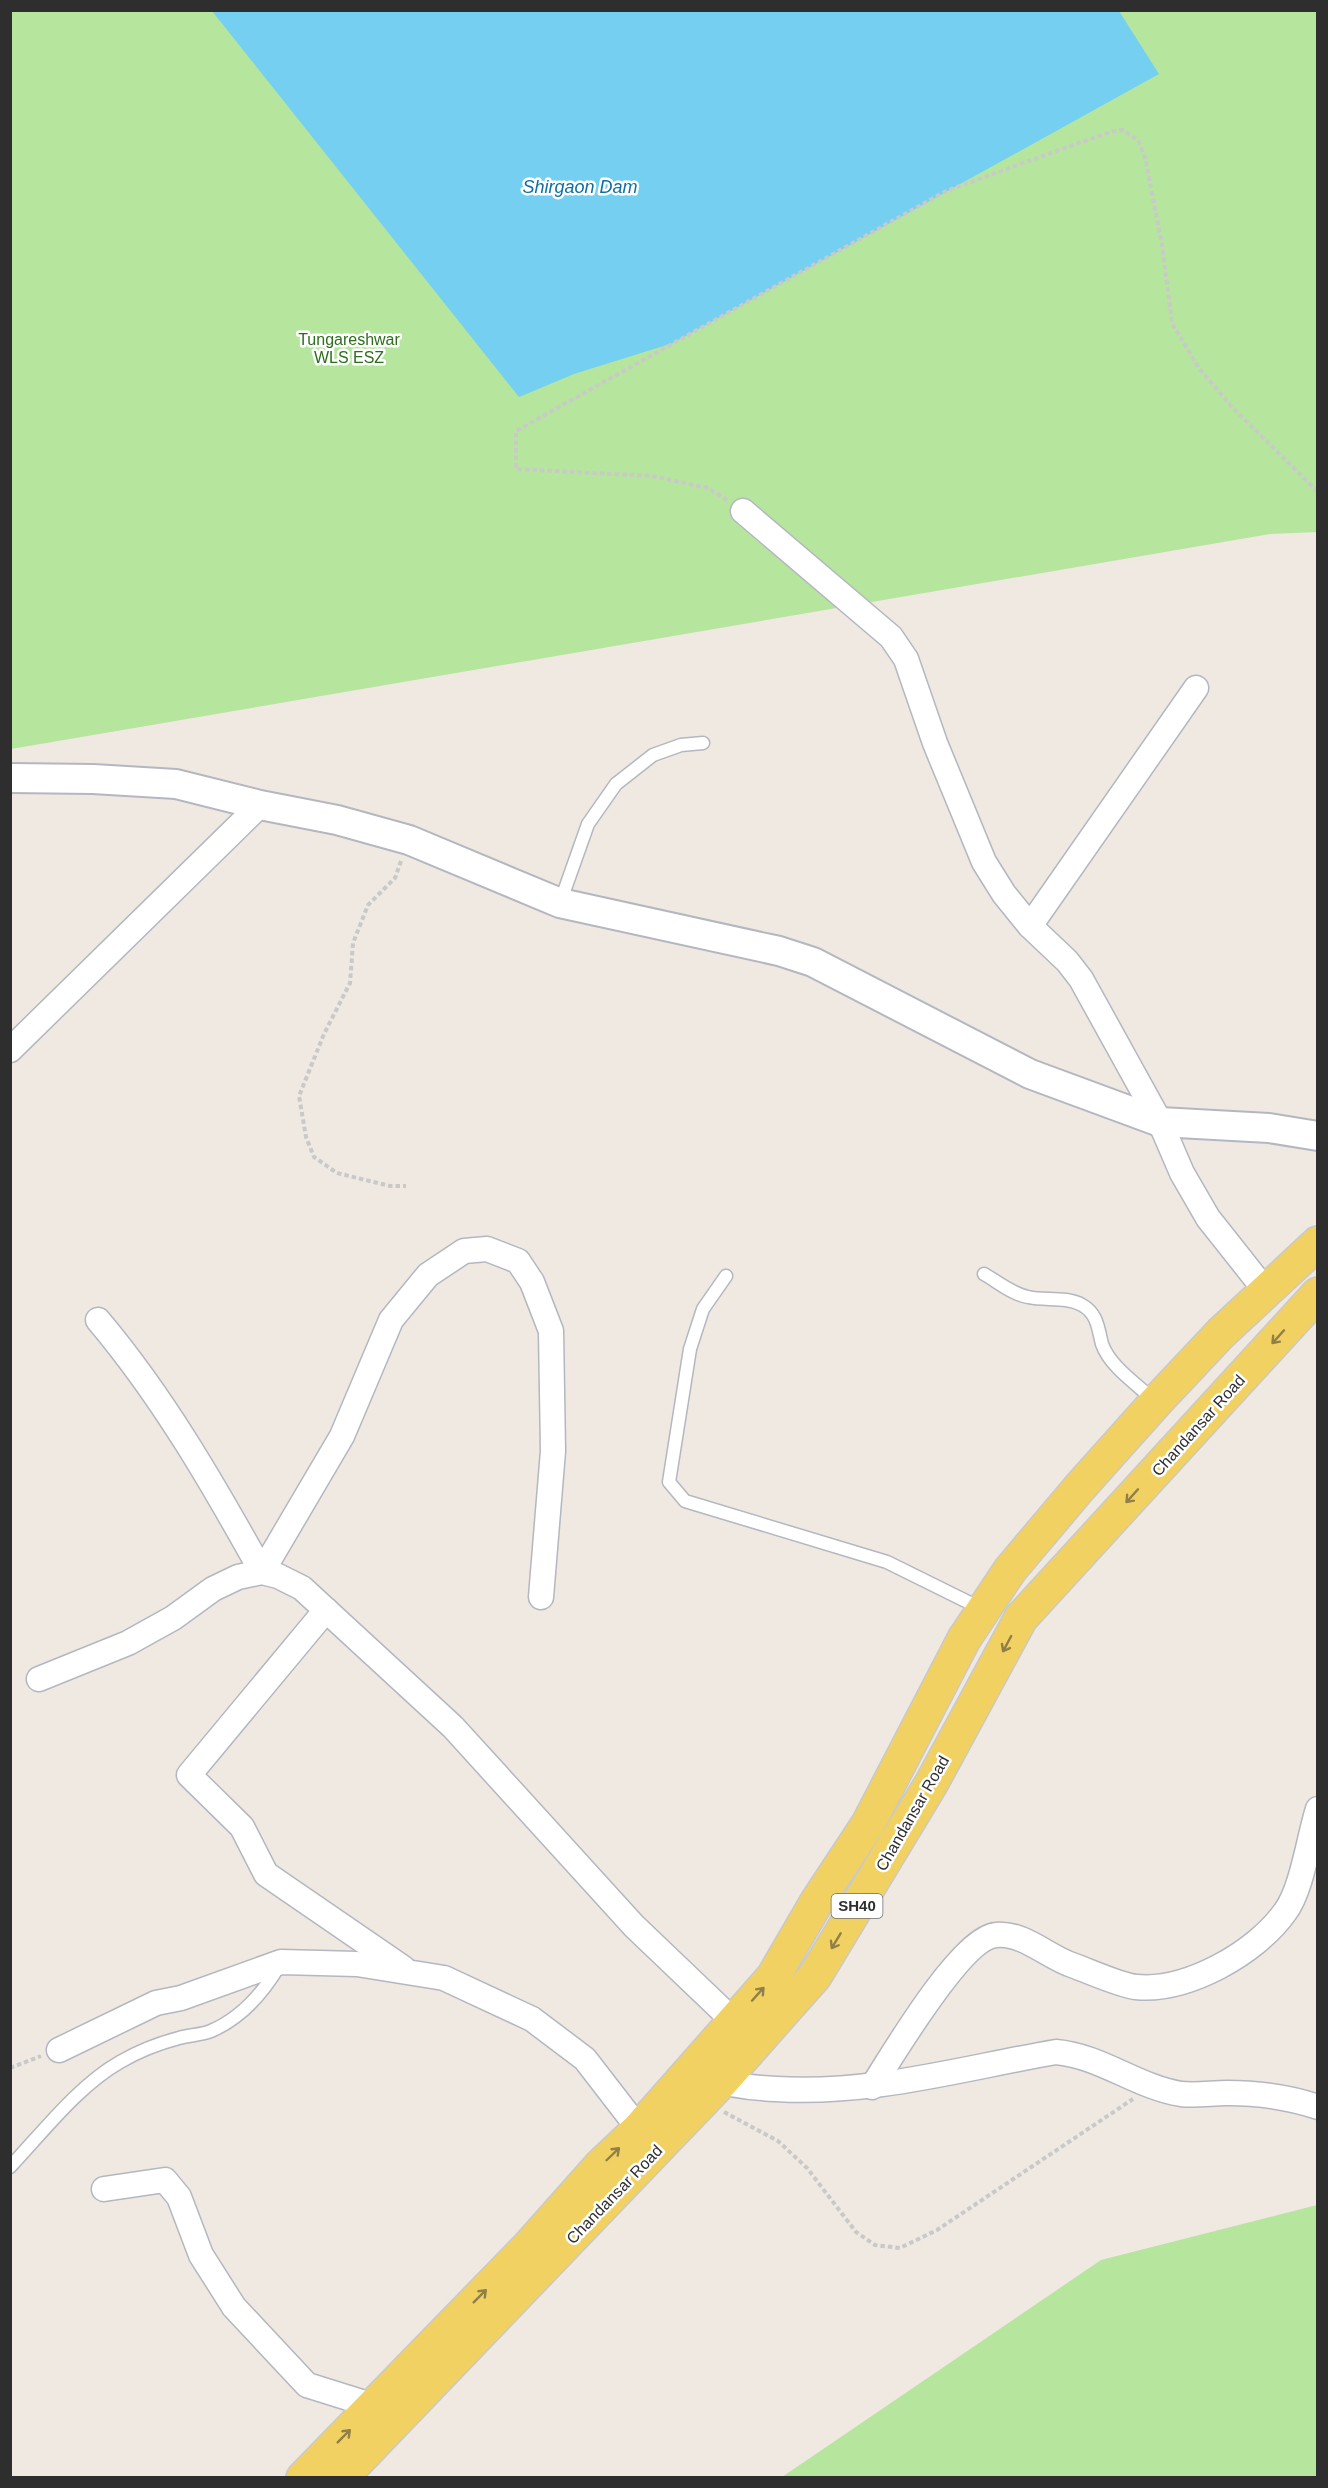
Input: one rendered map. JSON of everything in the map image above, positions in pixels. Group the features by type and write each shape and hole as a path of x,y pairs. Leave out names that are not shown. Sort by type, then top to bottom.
{"main road":[{"path":"303,2478 529,2246 690,2070 745,2032 773,1977 816,1903 868,1824 964,1639 1010,1570 1156,1402 1265,1290 1317,1244"},
{"name":"Chandansar Road","path":"341,2478 711,2092 745,2032 815,1976 931,1784 1021,1618 1317,1294"}],"street":[{"path":"743,511 891,637 906,659 935,743 984,862 1004,894 1030,926 1067,961 1081,979 1160,1122 1182,1173 1208,1218 1265,1290"},
{"path":"1030,926 1196,688"},
{"path":"10,778 93,779 176,784 260,805 337,820 409,840 560,903 779,951 813,962 1030,1074 1160,1122 1269,1128 1317,1136"},
{"path":"10,1050 260,805"},
{"path":"262,1572 342,1436 392,1320 428,1275 464,1251 487,1249 518,1261 532,1282 551,1331 553,1451 541,1597"},
{"path":"98,1320 131,1359 201,1462 262,1572"},
{"path":"39,1679 128,1643 173,1618 213,1589 238,1577 262,1572 278,1576 302,1588 453,1727 634,1926 745,2032"},
{"path":"326,1610 189,1775 242,1827 266,1874 409,1972"},
{"path":"872,2087 955,1965 975,1945 995,1935 1016,1938 1066,1964 1136,1987 1178,1984 1228,1963 1259,1939 1286,1912 1299,1886 1317,1809"},
{"path":"59,2050 156,2003 181,1998 281,1962 357,1964 444,1978 532,2019 585,2059 639,2128"},
{"path":"690,2070 711,2092 752,2088 807,2091 872,2087 1056,2052 1076,2054 1153,2086 1182,2094 1240,2093 1275,2096 1317,2107"},
{"path":"104,2189 165,2180 179,2198 201,2255 234,2307 307,2385 374,2406"}],"lane":[{"path":"560,903 588,825 616,784 653,754 681,745 703,743"},
{"path":"984,1274 1013,1292 1028,1297 1081,1304 1091,1311 1100,1327 1103,1346 1113,1363 1156,1402"},
{"path":"726,1276 703,1309 690,1349 669,1482 685,1501 887,1562 983,1610"},
{"path":"10,2167 88,2085 120,2062 178,2038 209,2032 229,2021 250,2005 268,1985 281,1962"}],"path":[{"path":"743,511 708,488 652,476 516,469 516,431 946,191 1094,138 1123,130 1138,140 1145,157 1162,245 1172,323 1198,367 1231,406 1317,492"},
{"path":"406,1186 390,1185 338,1173 314,1157 306,1137 299,1096 324,1034 350,983 354,943 368,905 395,878 409,840"},
{"path":"10,2068 59,2050"},
{"path":"711,2092 734,2116 778,2141 807,2168 856,2232 875,2245 900,2248 937,2230 1153,2086"}],"green space":[{"name":"Tungareshwar WLS ESZ","path":"11,11 1317,11 1317,532 1270,534 11,749"},
{"path":"1317,2205 1317,2477 782,2477 1101,2260"}],"water":[{"name":"Shirgaon Dam","path":"212,11 1119,11 1159,74 673,343 574,374 519,397"}]}
